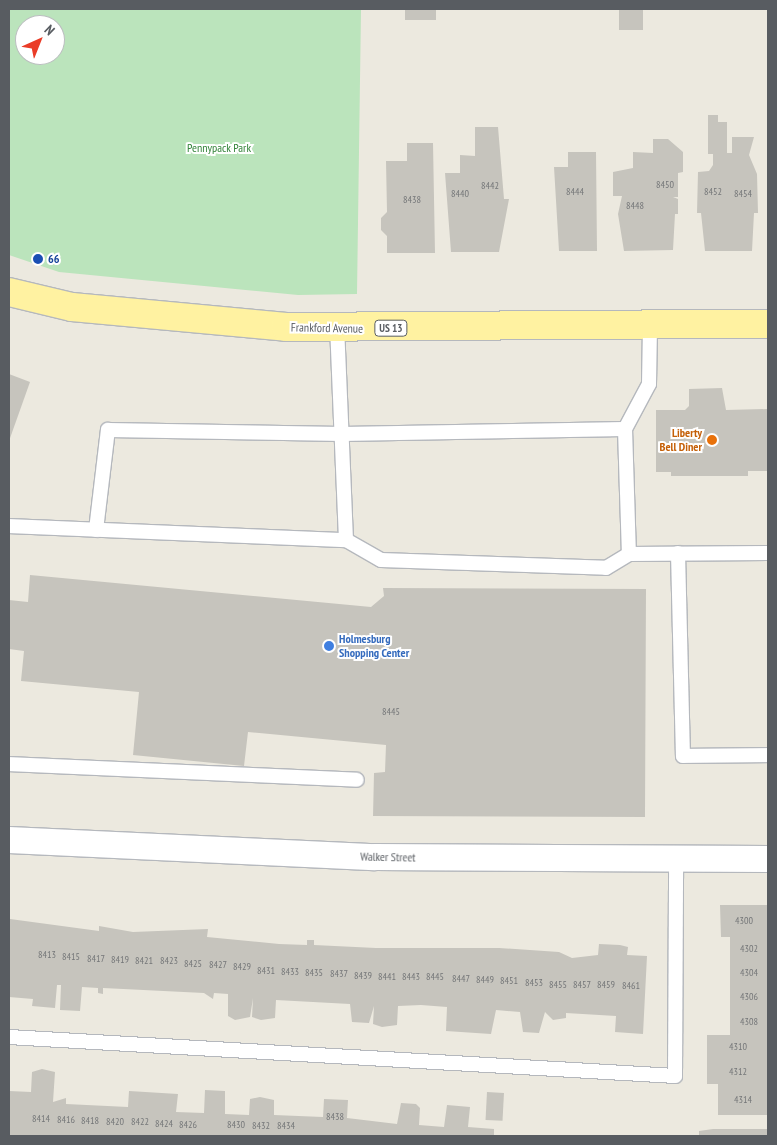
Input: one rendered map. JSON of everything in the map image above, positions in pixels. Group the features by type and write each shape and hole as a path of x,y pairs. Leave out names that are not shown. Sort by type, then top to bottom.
{"main road":[{"name":"Frankford Avenue","path":"9,292 72,307 237,324 337,329 768,324"}],"street":[{"name":"Walker Street","path":"9,840 375,858 768,859"}],"lane":[{"path":"629,554 625,429 649,384 650,325"},
{"path":"337,329 346,540"},
{"path":"96,530 108,430 342,434 625,429"},
{"path":"9,526 346,540 381,560 606,568 629,554 768,553"},
{"path":"678,553 683,756 768,755"},
{"path":"9,764 357,780"},
{"path":"9,1037 675,1076 676,859"}],"green space":[{"name":"Pennypack Park","path":"9,9 361,9 357,294 298,295 59,272 9,255"}],"building":[{"path":"405,9 436,9 436,20 405,20"},
{"path":"619,9 643,9 643,30 619,30"},
{"path":"708,115 718,115 718,122 727,122 727,153 732,153 732,137 754,137 749,155 757,174 758,213 754,213 752,251 705,251 701,213 697,213 698,172 709,171 713,165 713,154 708,154"},
{"path":"475,127 498,127 504,199 509,199 499,252 451,252 445,173 460,173 460,155 475,156"},
{"path":"653,139 668,139 683,152 683,172 678,173 678,197 673,197 678,199 678,214 675,214 673,250 624,251 618,214 622,196 613,196 613,172 633,168 633,152 653,153"},
{"path":"407,143 433,143 435,253 387,253 387,236 381,230 381,218 387,212 386,161 407,161"},
{"path":"568,152 596,152 597,251 559,251 554,167 568,167"},
{"path":"9,374 30,382 9,441"},
{"name":"Liberty Bell Diner","path":"722,388 726,410 768,409 768,471 748,471 748,476 671,476 671,472 656,472 656,410 685,410 689,406 689,389"},
{"path":"30,575 371,607 384,596 383,588 646,589 645,817 373,816 374,773 385,772 386,745 248,732 244,766 133,755 139,692 21,681 24,651 9,649 9,600 28,602"},
{"path":"720,905 768,905 768,1115 718,1115 718,1084 707,1084 707,1035 730,1035 730,937 721,937"},
{"path":"10,919 99,931 99,926 133,932 208,929 207,937 279,944 307,945 307,940 314,940 314,945 376,948 499,948 559,952 572,958 598,955 599,944 620,945 628,947 627,955 647,956 643,1034 615,1032 616,1016 566,1013 566,1018 553,1020 545,1012 539,1033 523,1032 520,1012 496,1010 491,1034 446,1031 447,1007 421,1005 398,1006 397,1025 382,1027 373,1024 374,1006 369,1023 352,1022 350,1004 276,1000 275,1018 261,1020 252,1017 253,998 250,1017 235,1020 228,1016 228,994 214,993 213,999 204,993 103,988 103,994 98,993 98,988 82,987 80,1011 60,1010 61,985 57,985 55,1008 32,1006 33,999 9,997"},
{"path":"42,1069 55,1072 53,1102 66,1098 66,1104 128,1107 129,1091 178,1094 176,1112 204,1113 205,1090 225,1091 225,1114 249,1115 250,1099 260,1097 274,1100 274,1115 323,1117 324,1099 348,1100 347,1118 397,1124 401,1103 416,1104 420,1108 419,1125 444,1127 447,1105 470,1107 468,1127 494,1129 494,1136 9,1136 9,1091 31,1092 32,1072"},
{"path":"487,1092 504,1093 503,1121 486,1120"},
{"path":"713,1129 768,1129 768,1136 699,1136 699,1131"}],"place":[{"name":"66","path":"38,259"},
{"name":"Liberty Bell Diner","path":"712,440"},
{"name":"Holmesburg Shopping Center","path":"329,646"}]}
